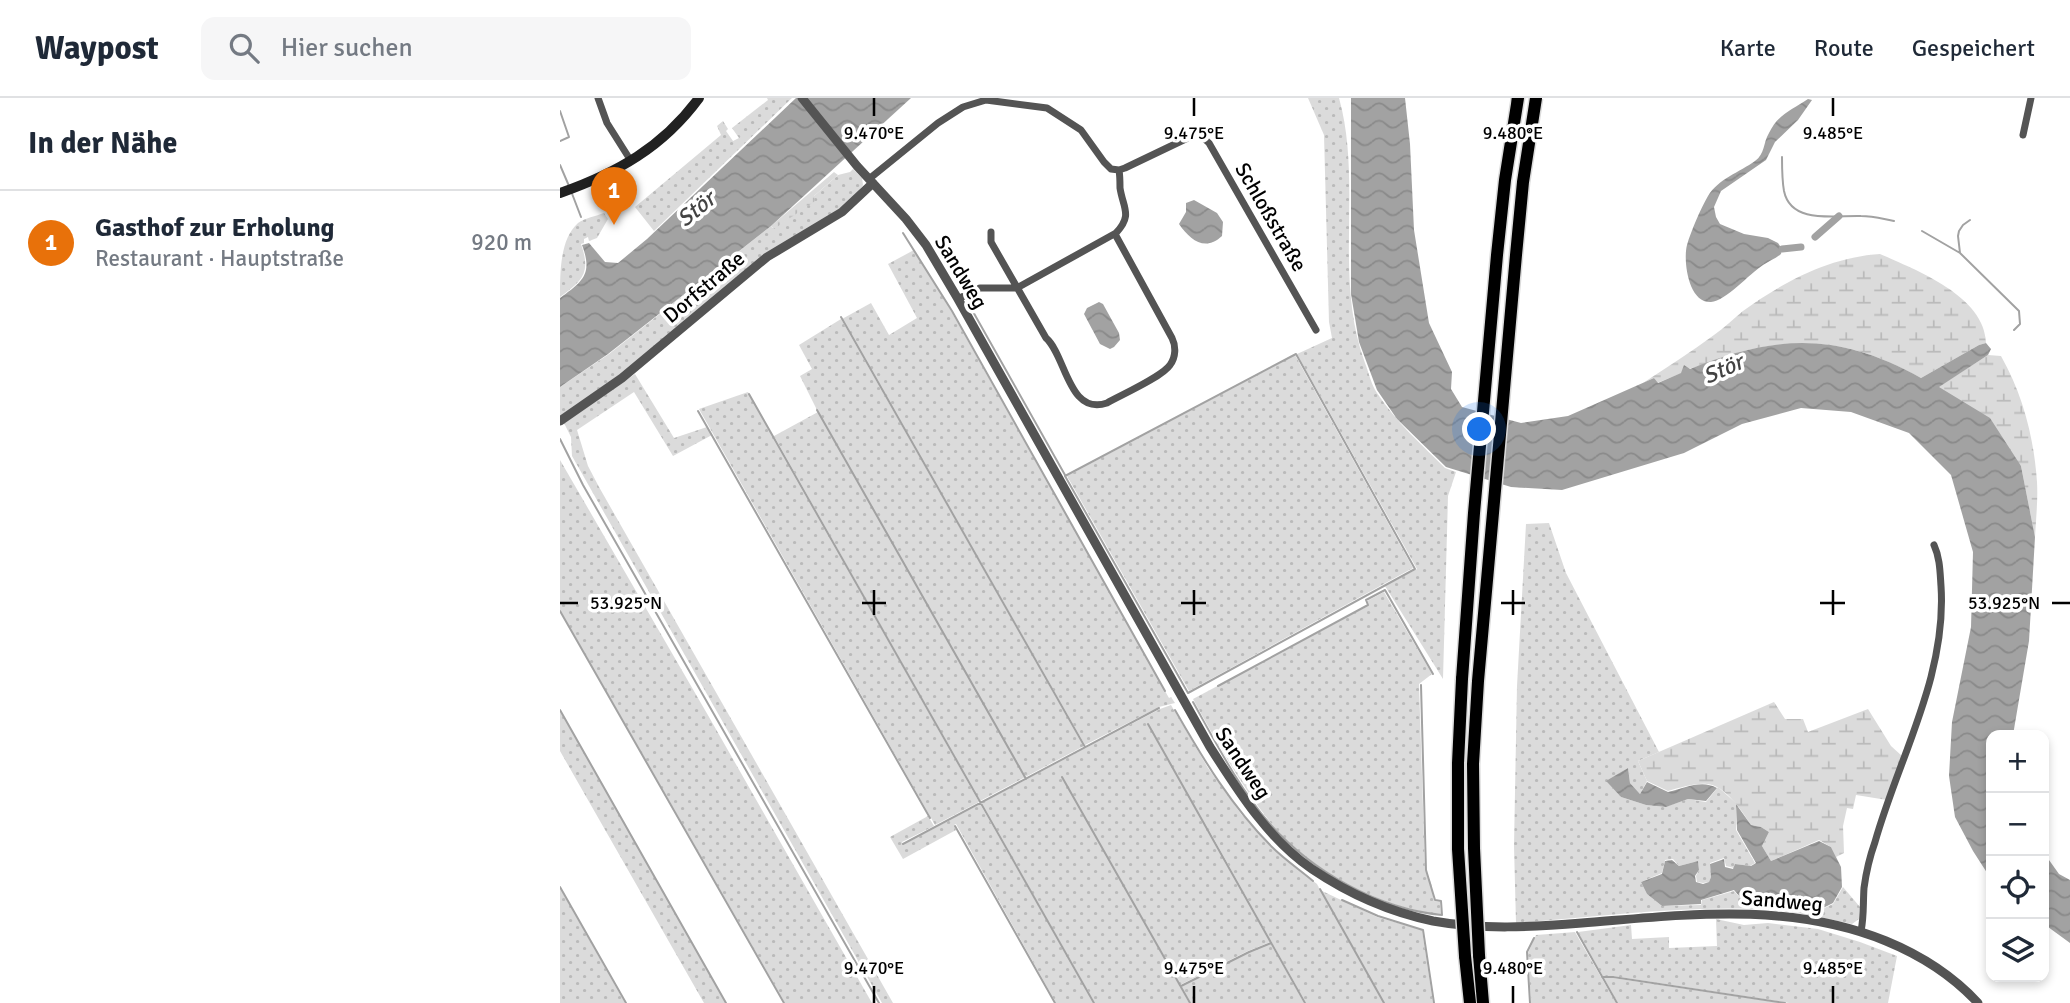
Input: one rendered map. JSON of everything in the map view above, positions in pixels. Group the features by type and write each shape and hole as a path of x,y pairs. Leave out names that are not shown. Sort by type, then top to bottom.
{"highway":[{"path":"1470,1003 1458,849 1462,679 1497,255 1518,98"},
{"path":"1483,1003 1474,848 1473,764 1516,255 1523,182 1536,98"}],"main road":[{"path":"566,190 631,161 671,132 699,98"}],"street":[{"path":"598,98 607,123 631,161"},
{"name":"Sandweg","path":"802,98 854,163 913,227 958,299 1210,747 1248,804 1283,843 1310,867 1387,908 1450,923 1521,927 1706,914 1755,913 1798,917 1861,931 1894,944 1932,965 1978,1003"},
{"path":"2023,135 2031,98"},
{"path":"871,181 938,123 963,107 986,100 1047,108 1082,130 1107,166 1119,170 1126,210 1121,227 1115,234 1017,288 987,287 958,299"},
{"name":"Schloßstraße","path":"1119,170 1194,135 1204,137 1316,330"},
{"name":"Dorfstraße","path":"560,421 622,378 767,257 842,212 871,181"},
{"path":"991,232 990,242 1046,338 1056,350 1077,395 1090,404 1099,405 1164,372 1173,360 1175,348 1115,234"},
{"path":"1861,931 1865,885 1875,841 1925,699 1937,647 1942,620 1939,555 1934,545"}],"green space":[{"path":"767,98 792,98 654,231 635,207 721,135 717,126 723,121 733,141 739,138 732,128 768,100"},
{"path":"1308,98 1339,98 1349,163 1351,297 1356,330 1375,390 1409,432 1445,468 1456,472 1448,496 1443,679 1385,586 1417,569 1297,354 1332,338 1329,322 1324,135"},
{"path":"853,169 862,178 863,185 844,207 762,256 621,374 560,416 560,387 609,354 771,226 773,229 814,201 814,196 838,175"},
{"path":"834,172 838,175 814,196 815,201 774,229 771,226"},
{"path":"604,213 608,219 597,238 589,241 588,237 581,244 585,262 583,275 560,297 562,257 572,230 587,218"},
{"path":"914,250 1169,698 1175,703 1159,707 1085,745 842,319 871,303 889,335 917,318 888,264"},
{"path":"1880,254 1929,277 1962,298 1983,326 1986,343 1921,378 1877,357 1855,350 1811,343 1740,352 1684,369 1682,373 1657,383 1654,378 1643,383 1705,341 1758,300 1791,281 1843,260"},
{"path":"841,319 1084,746 980,801 774,436 818,412 800,376 812,369 799,345"},
{"path":"1295,355 1413,568 1189,691 1067,476"},
{"path":"1988,355 2001,356 2026,417 2037,482 2035,537 2021,466 1938,387"},
{"path":"635,374 674,438 707,427 712,435 673,456 634,392 577,430 588,466 893,1003 882,1003 572,456 571,437 564,423"},
{"path":"748,392 979,802 935,825 699,409"},
{"path":"560,460 872,1003 785,1003 560,610"},
{"path":"1549,523 1566,573 1659,752 1638,761 1647,781 1640,794 1630,783 1628,768 1607,782 1621,797 1646,805 1665,807 1688,799 1706,802 1718,787 1736,803 1736,830 1755,863 1750,866 1735,864 1734,868 1726,866 1724,858 1710,863 1711,877 1709,882 1703,883 1697,882 1698,861 1679,866 1673,859 1665,860 1662,873 1641,882 1647,894 1662,906 1701,905 1702,900 1734,891 1745,903 1820,910 1833,904 1843,887 1860,907 1859,919 1852,924 1780,911 1726,908 1516,923 1514,846 1517,686 1526,524"},
{"path":"1384,592 1432,674 1419,684 1425,869 1434,901 1440,902 1441,914 1418,911 1371,895 1347,884 1304,856 1259,808 1193,699 1368,606 1367,601"},
{"path":"1774,702 1785,719 1803,719 1808,732 1868,709 1891,746 1902,756 1887,800 1856,795 1853,809 1847,808 1843,826 1844,853 1836,857 1831,847 1819,840 1771,861 1762,846 1769,832 1751,825 1720,789 1714,785 1702,784 1668,791 1647,781 1638,761"},
{"path":"1171,705 1208,768 1241,814 1273,849 1317,884 1320,890 1377,917 1422,930 1433,1003 1306,1003 1201,816 1270,942 1180,985 1078,804 1189,1003 1095,1003 981,803"},
{"path":"560,711 726,1003 704,1003 560,751"},
{"path":"980,804 1094,1003 1056,1003 956,824 956,830 903,859 890,837 928,816 934,826 902,842 903,845"},
{"path":"560,888 625,1003 560,1003"},
{"path":"1716,919 1744,925 1768,923 1818,929 1897,956 1888,1003 1789,1003 1606,977 1781,1003 1618,1003 1578,932 1631,925 1632,939 1669,937 1669,948 1717,946"},
{"path":"1575,932 1616,1003 1531,1003 1528,953 1536,935"},
{"path":"1271,943 1304,1003 1190,1003 1181,986"}],"water":[{"name":"Stör","path":"796,98 911,98 771,226 608,354 560,387 560,298 584,276 586,263 582,245 589,243 605,262 618,263 647,239"},
{"name":"Stör","path":"1351,98 1405,98 1414,230 1429,323 1452,372 1451,389 1462,407 1521,423 1568,416 1654,378 1658,383 1681,373 1684,365 1690,369 1722,357 1779,344 1807,343 1862,352 1921,378 1986,343 1991,349 1988,355 1939,387 1990,418 2021,466 2035,537 2029,641 2014,730 1986,730 1986,871 1955,817 1949,776 1952,722 1971,627 1973,552 1951,475 1909,433 1851,412 1801,408 1742,424 1684,453 1562,490 1511,487 1446,467 1397,419 1377,390 1359,342 1351,294"},
{"path":"1808,99 1812,100 1798,120 1775,142 1766,160 1721,191 1714,207 1720,224 1744,234 1768,238 1778,243 1782,249 1781,254 1757,269 1723,297 1711,302 1703,300 1697,296 1689,280 1686,252 1705,201 1717,185 1758,158 1777,121"},
{"path":"1194,200 1217,213 1223,222 1222,236 1216,241 1198,242 1179,224 1186,212 1186,203"},
{"path":"1099,302 1103,304 1119,333 1120,340 1110,349 1100,344 1084,314 1087,308"},
{"path":"1628,768 1630,783 1640,794 1647,782 1668,792 1699,784 1717,788 1706,801 1688,799 1666,807 1646,805 1621,797 1606,781"},
{"path":"1736,804 1751,825 1769,832 1762,846 1771,861 1819,841 1831,847 1841,867 1842,887 1833,903 1821,909 1745,903 1734,890 1701,900 1701,904 1662,906 1647,894 1641,882 1662,874 1665,861 1672,860 1679,866 1698,861 1696,882 1703,884 1709,882 1711,877 1710,864 1724,859 1725,867 1733,869 1735,864 1751,866 1756,863 1737,830"},
{"path":"2049,860 2059,874 2070,880 2070,943 2049,928"}],"waterway":[{"path":"560,111 569,137 560,141"},
{"path":"1782,157 1784,191 1788,202 1795,209 1816,216 1865,216 1894,221"},
{"path":"560,165 569,186"},
{"path":"571,191 581,217"},
{"path":"1815,237 1839,216"},
{"path":"1970,220 1959,231 1960,253 2019,311 2020,324 2014,330"},
{"path":"1922,231 1960,253"},
{"path":"903,233 952,311 1165,691"},
{"path":"1782,249 1801,247"},
{"path":"967,301 1065,475"},
{"path":"841,317 1085,747"},
{"path":"1296,354 1415,569 1188,693 1065,476 1296,354"},
{"path":"749,394 1094,1003"},
{"path":"817,410 1026,779"},
{"path":"698,411 930,818"},
{"path":"560,439 583,485 879,1003"},
{"path":"1218,686 1368,605 1366,600 1385,590 1433,674"},
{"path":"560,611 784,1003"},
{"path":"1193,702 1248,796 1270,824 1306,858 1348,885 1371,896 1394,905 1442,915 1441,901 1435,900 1426,870 1421,685"},
{"path":"903,844 1159,708"},
{"path":"560,710 726,1003"},
{"path":"1175,710 1207,764 1244,816 1277,851 1313,881"},
{"path":"1148,724 1305,1003"},
{"path":"1062,777 1190,1003"},
{"path":"955,826 1055,1003"},
{"path":"560,887 626,1003"},
{"path":"1320,889 1384,1003"},
{"path":"1342,900 1378,916 1423,930 1434,1003"},
{"path":"1577,932 1617,1003"},
{"path":"1530,1003 1527,952 1534,938"},
{"path":"1181,986 1271,943"},
{"path":"1602,977 1785,1003"}],"place":[{"name":"Gasthof zur Erholung","path":"614,225"}]}
